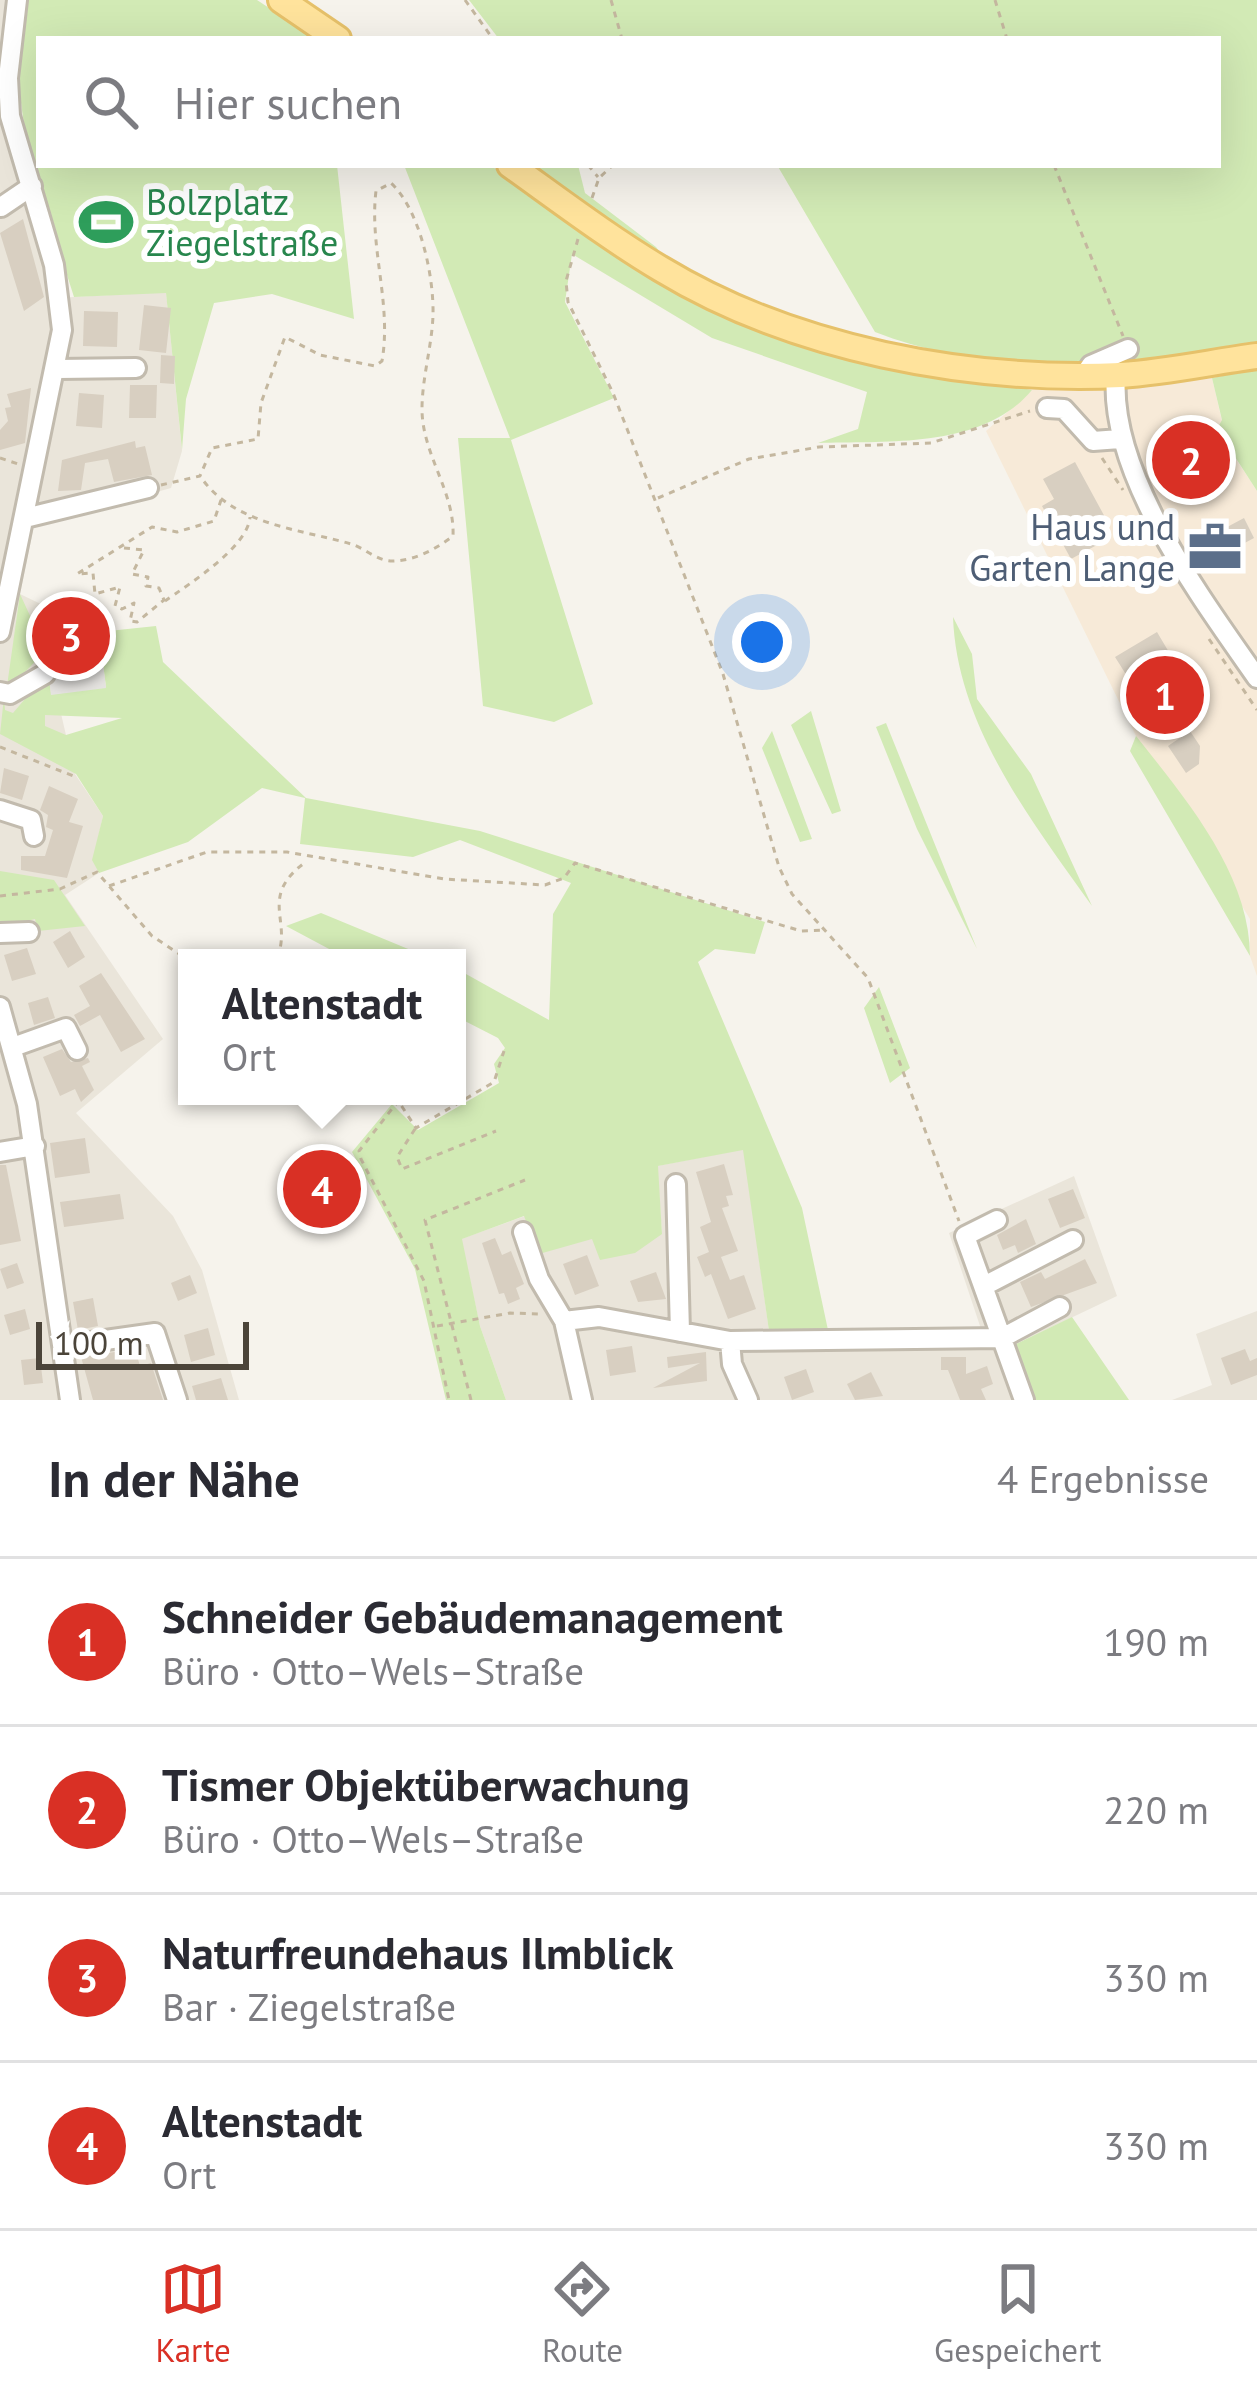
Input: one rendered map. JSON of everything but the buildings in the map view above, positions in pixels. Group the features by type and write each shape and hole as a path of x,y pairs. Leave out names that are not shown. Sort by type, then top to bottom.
{"main road":[{"path":"281,0 334,36"},
{"path":"514,168 662,269 789,326 930,363 1116,375 1257,356"}],"street":[{"path":"0,632 4,586 25,518 58,369 61,292 10,116 4,60 17,0"},
{"path":"1,207 32,186"},
{"path":"1085,374 1090,365 1128,349"},
{"path":"58,369 136,368"},
{"path":"1116,375 1120,439 1168,537 1257,678"},
{"path":"1047,408 1064,410 1093,441 1120,439"},
{"path":"25,518 148,488"},
{"path":"0,692 10,694 45,674"},
{"path":"0,810 31,820 34,836"},
{"path":"0,933 29,932"},
{"path":"1,1012 34,1146 70,1400"},
{"path":"13,1047 66,1028 77,1050"},
{"path":"0,1152 34,1146"},
{"path":"676,1184 680,1332"},
{"path":"998,1220 965,1236 1024,1400"},
{"path":"523,1232 539,1279 564,1321 582,1400"},
{"path":"984,1286 1073,1240"},
{"path":"564,1321 599,1317 730,1341 1002,1338 1060,1307"},
{"path":"63,1346 155,1333 177,1400"},
{"path":"730,1341 734,1372 748,1400"}],"path":[{"path":"464,0 492,36"},
{"path":"611,0 621,36"},
{"path":"995,0 1006,36"},
{"path":"591,168 599,178"},
{"path":"591,201 599,178 610,168"},
{"path":"1055,168 1128,349"},
{"path":"391,183 406,198 430,283 433,319 422,408 434,470 450,502 453,536 427,554 390,562 353,544 310,538 250,515 221,499 200,476 212,448 258,439 261,403 273,379 281,339 289,336 320,355 375,366 382,361 382,250 373,210 376,191 391,183"},
{"path":"578,239 566,280 568,302 656,498 723,674 779,867 792,894 868,978 965,1236"},
{"path":"656,498 749,459 819,448 931,443 1047,408"},
{"path":"148,488 200,476"},
{"path":"221,499 221,512 214,521 177,532 152,527 80,571 79,578 93,573 94,594 119,586 115,606 122,609 134,602 130,621 143,619 230,549 250,526 250,515"},
{"path":"124,548 144,550 132,574 148,578 146,586 159,588 161,603"},
{"path":"45,674 61,640"},
{"path":"0,748 76,778"},
{"path":"109,886 207,852 260,849 444,879 545,885 564,878 575,863 801,931 826,930"},
{"path":"279,949 282,931 275,914 282,891 292,872 309,860"},
{"path":"0,896 60,889 97,872 152,936 178,953"},
{"path":"466,1099 494,1082 504,1051"},
{"path":"392,1105 359,1151 409,1246 436,1326 449,1400"},
{"path":"401,1105 416,1128"},
{"path":"455,1105 416,1128 397,1157 402,1169 496,1131"},
{"path":"471,1400 425,1220 525,1180"},
{"path":"436,1326 509,1313 549,1314 564,1321"}],"shaded area":[{"path":"0,0 11,0 3,59 56,298 166,292 182,451 171,488 34,526 20,594 99,632 106,688 59,705 75,774 103,816 93,860 99,873 65,895 163,1039 76,1113 173,1216 202,1270 239,1400 0,1400"},
{"path":"1212,378 1222,421 1217,430 1257,491 1257,976 1250,956 1250,919 1136,736 986,431 1032,390"},
{"path":"99,632 106,688 51,695 48,666 93,660 90,633"},
{"path":"744,1149 769,1331 981,1329 949,1233 1074,1176 1117,1296 1012,1346 1031,1400 506,1400 480,1326 461,1239 525,1216 593,1239 662,1234 657,1166"},
{"path":"1257,1311 1257,1400 1172,1400 1212,1385 1196,1334"}],"green space":[{"path":"27,0 257,0 311,36 36,36 36,168 337,168 354,319 272,294 214,303 186,399 182,450 166,293 74,297 39,188 22,113 20,37"},
{"path":"469,0 1257,0 1257,346 1064,364 969,357 875,332 779,168 1221,168 1221,36 497,36"},
{"path":"405,168 494,168 637,267 872,361 1032,390 1012,409 961,432 904,441 818,443 858,429 867,392 712,338 572,254 565,302 614,398 511,440 593,704 554,722 483,706 458,438 510,438"},
{"path":"519,168 579,168 585,193 656,247 668,263"},
{"path":"1257,369 1257,491 1217,429 1222,420 1212,378"},
{"path":"20,594 32,620 52,623 50,627 61,636 7,686"},
{"path":"953,617 972,654 977,699 1031,774 1092,906 1022,806 983,734 958,657"},
{"path":"156,626 163,662 306,798 480,831 765,922 755,954 715,949 698,962 802,1208 828,1330 769,1331 743,1150 658,1166 662,1234 635,1253 600,1260 592,1239 539,1254 524,1216 462,1239 480,1326 506,1400 446,1400 415,1269 352,1152 391,1105 418,1130 499,1083 494,1064 505,1048 498,1038 466,1022 466,974 549,1020 553,914 571,883 460,840 413,857 300,844 305,798 262,788 188,842 99,873 92,860 103,816 76,774 0,734 4,697 5,710 13,713 36,686 49,680 51,694 106,687 99,632","holes":["45,715 122,718 66,735 45,726"]},
{"path":"811,711 841,811 832,814 791,725"},
{"path":"886,723 977,949 917,829 876,727"},
{"path":"772,731 812,839 800,842 762,748"},
{"path":"1136,736 1194,811 1227,867 1247,926 1250,956 1130,751"},
{"path":"0,871 54,880 85,926 38,931 35,919 0,927"},
{"path":"321,913 408,949 329,949 286,926"},
{"path":"879,987 910,1068 890,1083 864,1008"},
{"path":"1072,1317 1129,1400 1031,1400 1012,1346"}],"place":[{"name":"Bolzplatz Ziegelstraße","path":"106,222"},
{"name":"Tismer Objektüberwachung","path":"1191,460"},
{"name":"Haus und Garten Lange","path":"1215,547"},
{"name":"Naturfreundehaus Ilmblick","path":"71,636"},
{"name":"Schneider Gebäudemanagement","path":"1165,695"},
{"name":"Altenstadt","path":"322,1189"}]}
